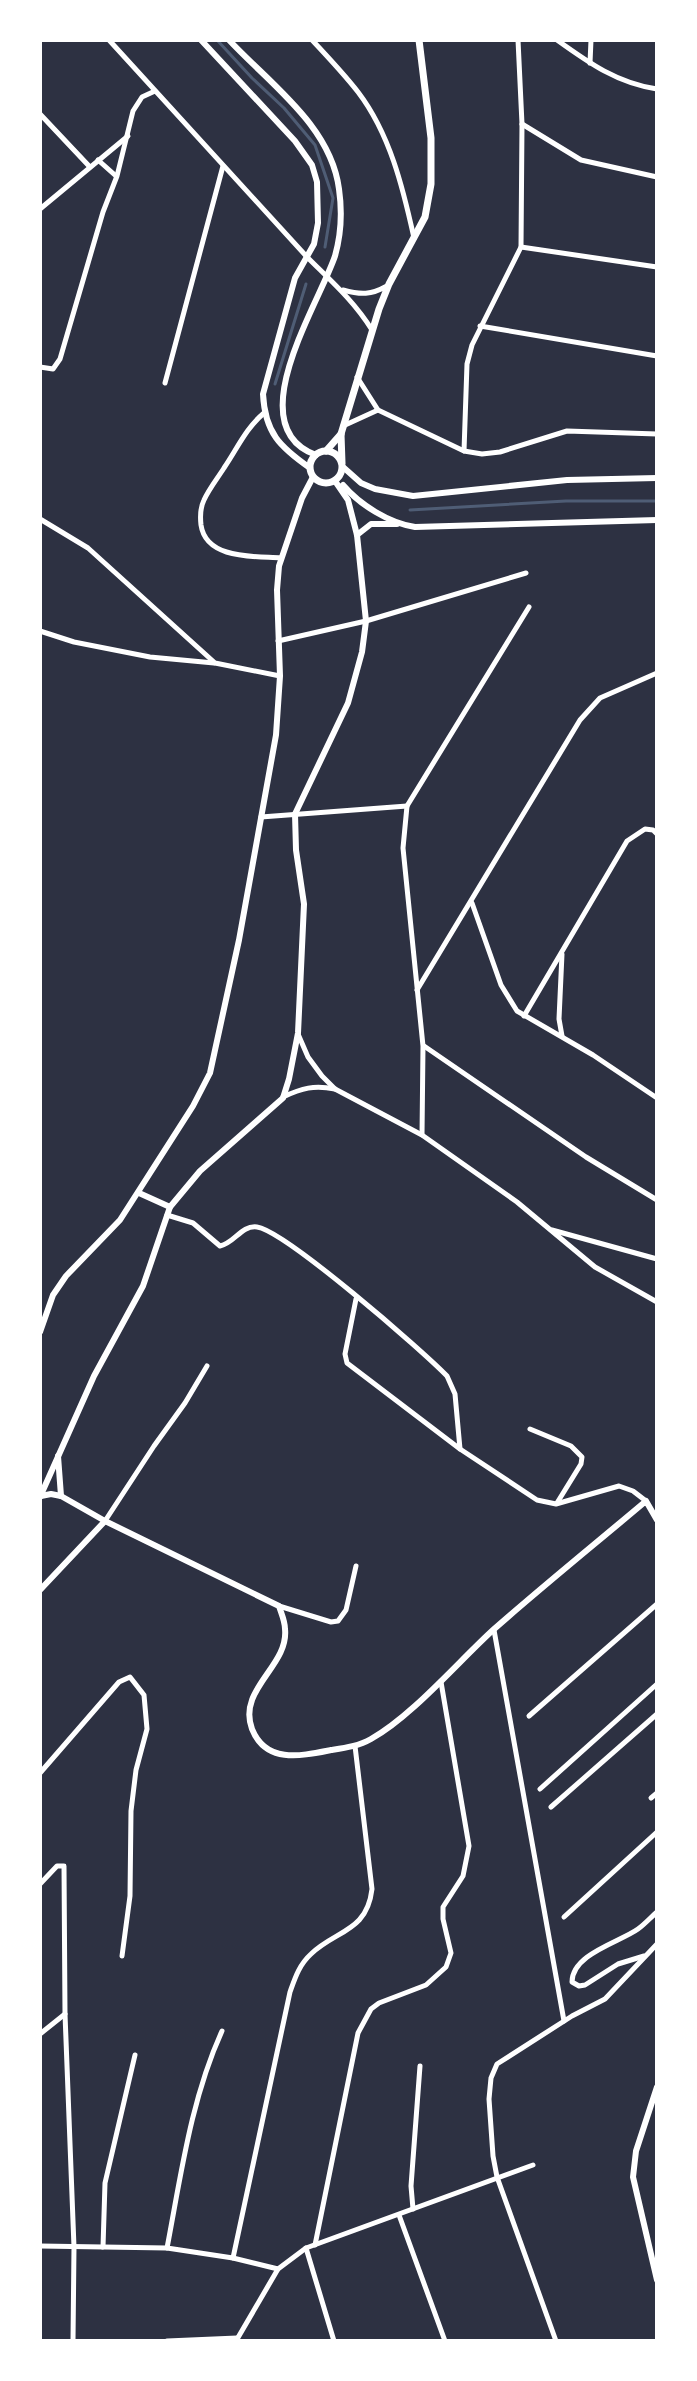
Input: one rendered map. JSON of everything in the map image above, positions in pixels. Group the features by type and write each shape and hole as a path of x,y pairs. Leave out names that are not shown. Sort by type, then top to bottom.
{"main road":[{"path":"342,430 326,451 316,455 310,468 313,477 323,483 337,480 342,465 342,430 372,330 389,284 415,241 425,217 431,184 431,138 419,40"},
{"path":"326,451 336,454 342,465"}],"street":[{"path":"109,40 307,257 342,289 372,330"},
{"path":"201,40 287,132 312,165 317,182 318,223 314,244 295,278 263,394 264,413 275,437 310,468"},
{"path":"229,40 306,119 330,158 339,187 341,215 335,255 306,316 282,400 287,433 296,444 316,455"},
{"path":"312,40 359,94 378,126 395,163 415,241"},
{"path":"464,451 467,364 480,326 521,247 522,124 518,40"},
{"path":"557,40 617,79 657,89"},
{"path":"590,64 591,40"},
{"path":"40,367 53,369 60,359 129,136 136,103 155,91"},
{"path":"40,114 89,166"},
{"path":"522,124 581,160 657,177"},
{"path":"40,209 129,136"},
{"path":"98,160 117,176"},
{"path":"165,383 223,165"},
{"path":"521,247 657,267"},
{"path":"342,289 359,294 373,293 389,284"},
{"path":"480,326 657,356"},
{"path":"357,377 378,410 464,451 482,454 500,452 567,431 657,434"},
{"path":"342,430 378,410"},
{"path":"264,413 253,422 210,488 200,515 202,532 226,552 281,558"},
{"path":"342,465 361,483 375,489 413,496 567,480 657,478"},
{"path":"40,1332 53,1295 66,1276 120,1220 210,1073 239,940 276,735 280,676 277,590 281,558 302,498 313,477"},
{"path":"337,480 351,494 397,524"},
{"path":"283,1098 298,1033 304,904 296,850 295,814 348,703 362,652 366,621 357,535 348,500 337,480"},
{"path":"40,519 88,548 215,663"},
{"path":"357,535 371,524 415,527 657,520"},
{"path":"277,641 366,621 526,573"},
{"path":"422,1135 423,1046 403,848 407,806 529,607"},
{"path":"40,631 74,642 150,657 215,663 280,676"},
{"path":"417,990 549,769 591,706 613,691 657,673"},
{"path":"261,817 407,806"},
{"path":"524,1016 627,841 645,829 655,832"},
{"path":"472,902 501,985 511,1004 524,1016 563,1037 657,1098"},
{"path":"562,953 559,1019 563,1037"},
{"path":"298,1033 308,1057 335,1089"},
{"path":"423,1046 586,1157 657,1200"},
{"path":"356,1566 346,1610 338,1621 331,1622 279,1606 105,1521 61,1496 40,1497 94,1376 143,1286 170,1207 209,1162 283,1098 303,1088 318,1085 335,1089 422,1135 517,1202 595,1267 657,1302"},
{"path":"139,1193 170,1207"},
{"path":"167,1215 193,1223 220,1246 231,1243 247,1228 264,1229 288,1242 447,1376 455,1394 460,1449"},
{"path":"547,1228 657,1259"},
{"path":"356,1298 345,1354 347,1363 460,1449 537,1500 556,1504 619,1486 633,1491 646,1501 657,1520"},
{"path":"40,1590 105,1521 207,1366"},
{"path":"530,1429 571,1446 582,1457 581,1464 556,1504"},
{"path":"58,1455 61,1496"},
{"path":"279,1606 286,1630 284,1643 258,1685 252,1702 251,1727 268,1751 280,1755 299,1756 355,1746 387,1728 494,1630 646,1501"},
{"path":"529,1716 657,1604"},
{"path":"494,1630 564,2021"},
{"path":"40,1773 109,1692 130,1677 144,1695 147,1729 136,1770 131,1811 130,1896 122,1956"},
{"path":"315,2245 358,2033 371,2009 379,2003 437,1978 446,1967 451,1953 443,1907 463,1876 469,1846 441,1680"},
{"path":"540,1789 657,1684"},
{"path":"551,1807 657,1714"},
{"path":"233,2258 293,1982 302,1963 313,1952 353,1927 370,1904 372,1889 355,1746"},
{"path":"651,1798 657,1793"},
{"path":"564,1917 657,1832"},
{"path":"40,1884 55,1867 63,1865 74,2247 73,2341"},
{"path":"644,1955 618,1964 585,1985 572,1982 579,1965 610,1942 639,1929 657,1912"},
{"path":"556,2341 497,2177 489,2099 493,2070 564,2021 605,1999 657,1944"},
{"path":"40,2034 65,2014"},
{"path":"167,2248 196,2104 208,2061 222,2031"},
{"path":"103,2247 105,2183 135,2055"},
{"path":"413,2209 411,2186 420,2066"},
{"path":"656,2090 636,2151 633,2177 657,2280"},
{"path":"167,2341 236,2340 278,2269 306,2248 533,2165"},
{"path":"399,2215 445,2341"},
{"path":"40,2246 167,2248 233,2258 278,2269"},
{"path":"306,2248 334,2341"}],"waterway":[{"path":"217,40 284,108 315,145 333,198 325,247"},
{"path":"275,384 306,284"},
{"path":"410,510 566,501 657,501"}]}
